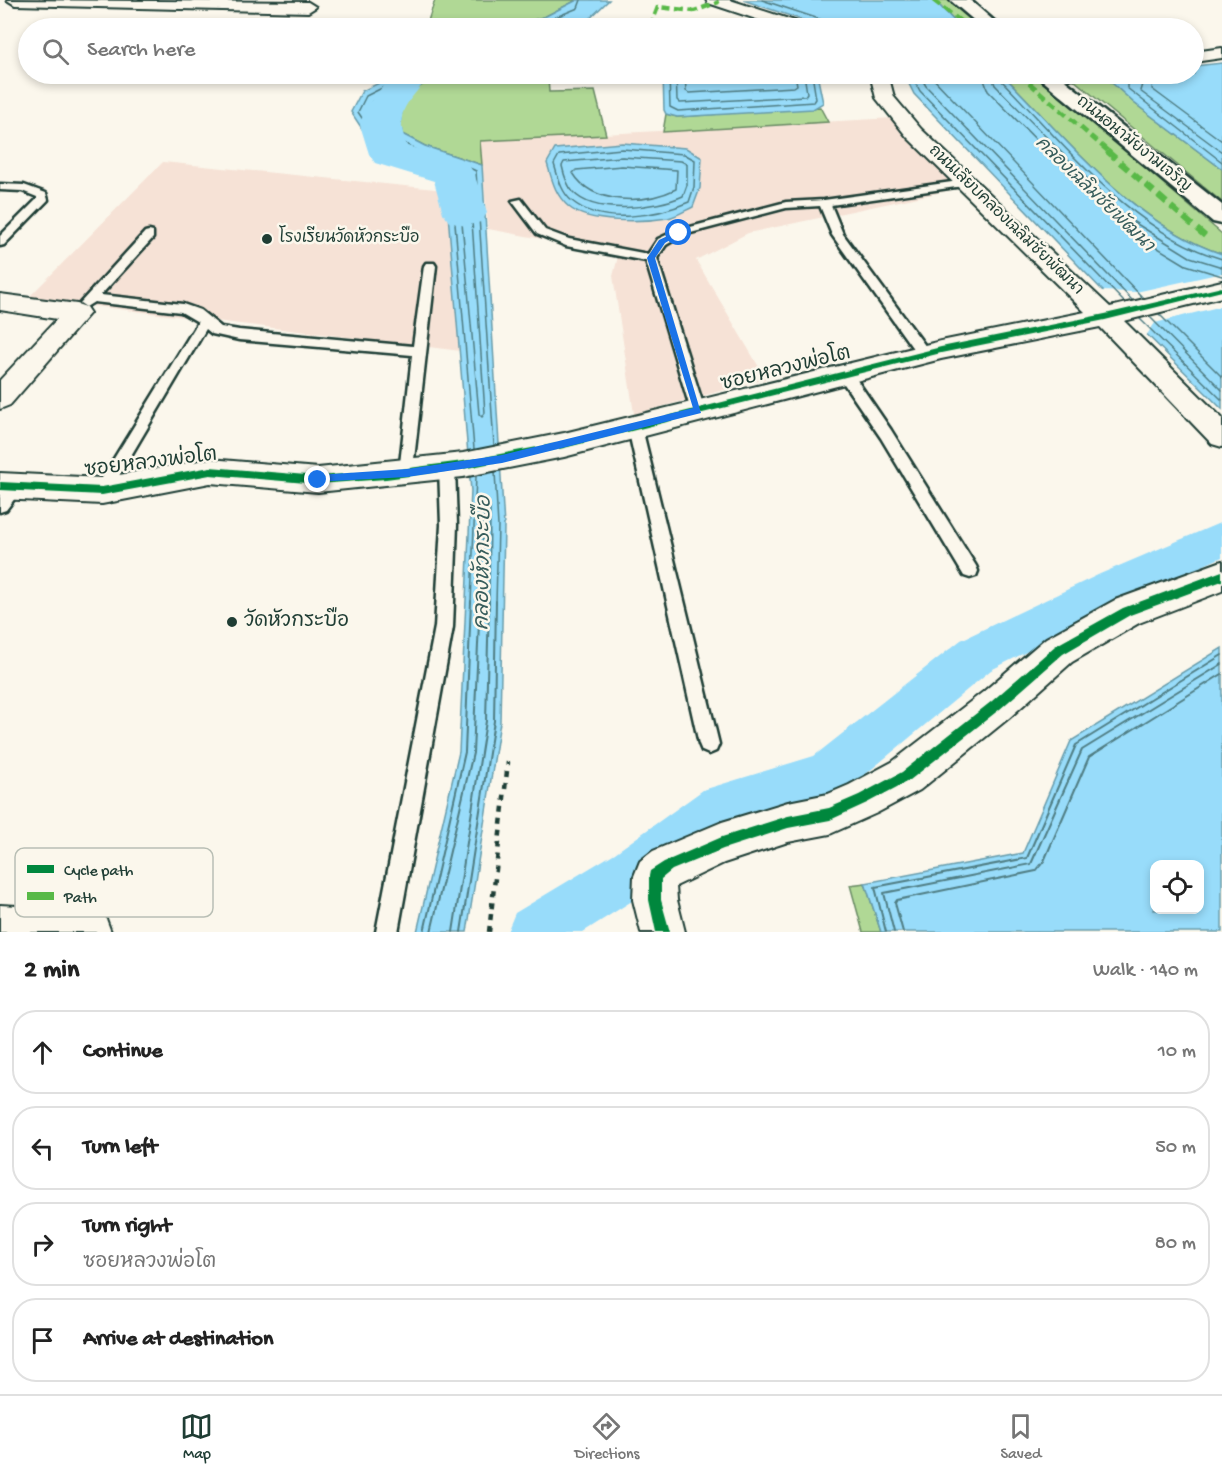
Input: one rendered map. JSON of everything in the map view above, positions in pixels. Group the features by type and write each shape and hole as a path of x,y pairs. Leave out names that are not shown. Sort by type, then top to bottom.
{"street":[{"path":"15,0 173,5 170,13 172,18"},
{"path":"714,0 768,18"},
{"path":"959,0 981,18"},
{"path":"208,18 248,15 257,6 308,7"},
{"path":"1204,56 1222,53"},
{"name":"ถนนเลียบคลองเฉลิมชัยพัฒนา","path":"882,84 885,98 914,133 1112,315 1222,436"},
{"name":"ถนนอนามัยงามเจริญ","path":"1066,84 1222,217"},
{"name":"ซอยหลวงพ่อโต","path":"5,493 102,491 210,471 318,480 407,473 502,459 635,428 924,354 1112,315 1222,289"},
{"path":"0,302 84,306"},
{"path":"0,398 84,306"},
{"path":"663,932 655,900 655,876 668,866 722,843 788,822 830,814 863,799 906,776 996,705 1059,650 1127,611 1222,576"},
{"path":"0,927 89,932"}],"lane":[{"path":"651,258 662,242 679,233 786,205 824,203 966,183"},
{"path":"0,187 37,192 42,195 43,200 0,242"},
{"path":"517,201 541,232 566,243 651,258"},
{"path":"824,203 838,235 924,354"},
{"path":"84,306 149,235"},
{"path":"651,258 698,411"},
{"path":"407,473 430,266"},
{"path":"84,306 183,308 196,313 217,331 239,335 419,351"},
{"path":"102,491 204,322"},
{"path":"845,374 886,434 970,571"},
{"path":"635,428 709,744"},
{"path":"387,932 444,627 448,525 455,466"}],"path":[{"path":"489,932 508,762"}],"shaded area":[{"path":"893,118 961,188 748,233 696,260 766,379 634,414 613,276 619,253 488,229 480,141"},
{"name":"โรงเรียนวัดหัวกระบือ","path":"163,162 445,190 461,351 28,298"}],"green space":[{"path":"435,0 577,0 540,18 429,18"},
{"path":"934,0 950,0 971,18 951,18"},
{"path":"424,84 548,84 549,92 595,91 606,135 480,141 482,165 425,146 402,134 404,104 408,97"},
{"path":"1011,84 1048,84 1222,234 1222,254 1189,240 1159,222 1130,201 1076,152"},
{"path":"1079,84 1114,84 1134,103 1222,169 1222,202"},
{"path":"820,107 828,122 663,132 666,114 677,117"},
{"path":"865,883 881,932 863,932 850,885"}],"water":[{"path":"577,0 609,0 590,18 540,18"},
{"path":"743,0 934,0 951,18 796,18"},
{"path":"1222,63 1222,169 1134,103 1113,84 1204,84 1204,65"},
{"path":"377,84 424,84 414,91 404,104 402,134 425,146 482,165 504,526 500,722 467,932 417,932 459,752 471,491 445,178 370,141 351,112 362,91"},
{"path":"663,84 819,84 823,103 813,109 677,117 666,114"},
{"name":"คลองเฉลิมชัยพัฒนา","path":"909,84 1011,84 1076,152 1130,201 1189,240 1222,254 1222,409 1102,290 914,94"},
{"path":"622,143 686,148 702,158 700,188 693,207 668,218 631,221 589,216 569,207 557,192 547,163 555,149"},
{"path":"1222,648 1222,932 881,932 865,883 1023,853 1071,741"}],"pier":[{"path":"1222,273 1222,306 1155,323 1146,336 1099,291 1136,292"}],"waterway":[{"name":"คลองหัวกระบือ","path":"404,84 384,108 380,125 389,154 453,173 465,213"},
{"path":"534,932 633,871 720,807 826,776 976,655 1114,587 1222,539"}],"marked path":[{"path":"933,0 956,18"},
{"path":"654,18 658,7 694,11 719,2"},
{"path":"1030,84 1205,236"}],"cycle path":[{"path":"0,486 102,491 210,471 318,480 386,475 463,465 564,445 941,350 1105,317 1222,289"},
{"path":"663,932 655,900 655,876 668,866 722,843 788,822 830,814 863,799 906,776 996,705 1059,650 1127,611 1222,576"}],"place":[{"name":"โรงเรียนวัดหัวกระบือ","path":"267,239"},
{"name":"วัดหัวกระบือ","path":"232,622"}],"route":[{"path":"318,480 407,473 502,459 564,446 698,411 658,288 651,258 662,242 679,233"}]}
